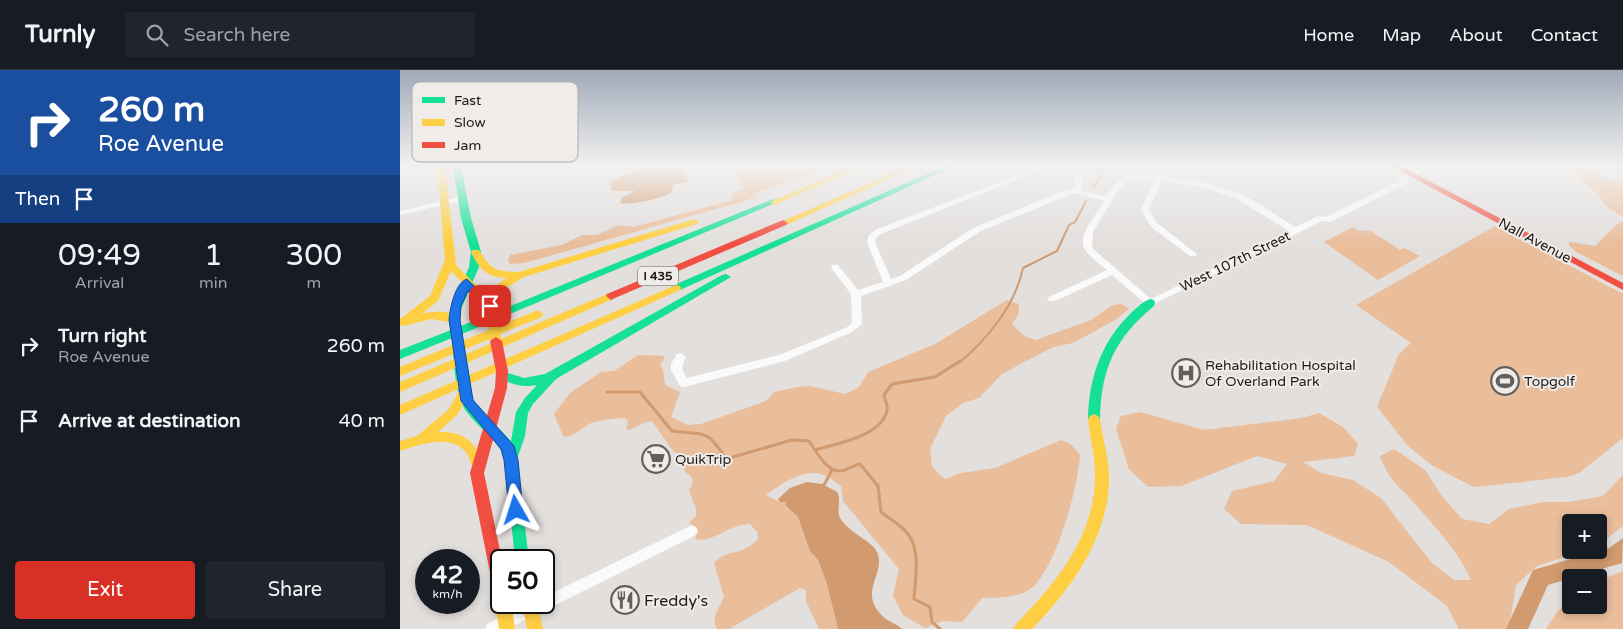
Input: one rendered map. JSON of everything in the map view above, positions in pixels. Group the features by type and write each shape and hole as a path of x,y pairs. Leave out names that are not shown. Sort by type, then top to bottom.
{"main road":[{"path":"445,192 450,261 457,274 490,306"},
{"path":"494,549 478,483 478,463 498,399 502,375 490,306 490,296 495,290 520,275 792,192"},
{"path":"400,355 795,192"},
{"name":"I 435","path":"582,295 829,192"},
{"name":"I 435","path":"400,387 854,192"},
{"path":"400,410 892,192"},
{"name":"Nall Avenue","path":"1439,192 1623,287"},
{"path":"462,194 466,218 480,266 487,272 520,275"},
{"path":"502,375 524,383 540,381 558,373 814,227"},
{"path":"476,252 474,267 456,306 455,320 464,392 470,407 507,446 511,460 521,549"},
{"path":"402,323 434,298 450,261"},
{"path":"1021,629 1039,613 1070,574 1091,532 1101,489 1101,455 1094,418 1095,391 1099,370 1109,345 1124,324 1150,303"},
{"path":"400,372 546,311"},
{"path":"402,323 432,315 455,320"},
{"path":"511,460 519,436 522,412 539,388 558,373"},
{"path":"400,446 422,438 450,415 462,400 464,392"},
{"path":"422,438 448,439 462,442 468,446 478,463"},
{"path":"532,614 535,629"}],"street":[{"path":"888,284 871,242 872,237 878,232 980,192"},
{"path":"856,294 888,284 918,270 976,230 1062,194 1073,192"},
{"path":"1074,192 1109,200"},
{"path":"1114,192 1097,220 1086,232 1088,249 1150,303"},
{"path":"1153,192 1145,209 1154,225 1193,254"},
{"path":"1225,192 1238,195 1294,231"},
{"name":"West 107th Street","path":"1150,303 1321,218 1320,216 1368,192"},
{"path":"400,207 462,194"},
{"path":"400,213 446,198"},
{"path":"681,357 676,364 676,370 684,383 781,358 849,330 857,324 856,294 835,268"},
{"path":"1052,299 1113,271"},
{"path":"555,594 692,531"},
{"path":"492,629 506,626 520,614"}],"shaded area":[{"path":"633,192 672,192 655,199 624,204 620,203 622,197"},
{"path":"736,192 758,192 752,194 758,196 524,263 510,264 508,261 510,255 562,245 582,235 597,235 618,225 633,227 733,200 731,195"},
{"path":"1596,192 1623,192 1623,217 1606,206"},
{"path":"1623,221 1623,276 1576,252 1569,245 1569,242 1595,246 1616,225"},
{"name":"Topgolf","path":"1495,226 1623,294 1623,438 1579,473 1567,477 1474,487 1433,466 1408,446 1377,407 1399,354 1411,343 1356,305"},
{"path":"1353,227 1360,231 1369,230 1400,250 1404,248 1420,256 1378,280 1324,242"},
{"path":"1007,300 1019,304 1018,315 1012,324 1024,336 1036,340 1091,320 1113,305 1122,304 1129,309 1115,320 1073,343 1053,347 1002,374 979,398 963,403 946,416 930,449 932,467 945,479 961,473 995,468 1061,440 1070,444 1080,454 1071,504 1059,542 1043,575 1034,586 1023,593 995,598 982,598 962,622 943,621 925,628 903,615 893,596 899,569 843,501 841,486 824,475 809,473 794,478 766,495 780,502 785,501 788,508 798,517 810,551 818,560 827,584 838,629 819,629 806,601 806,590 800,588 729,629 717,629 715,617 724,597 714,563 724,555 740,551 752,545 758,539 757,532 750,524 736,527 708,539 696,539 690,521 696,517 696,509 689,490 693,482 691,476 685,472 681,456 673,451 652,421 629,430 626,429 628,421 624,418 601,421 589,424 566,437 563,436 554,414 570,393 601,372 614,371 638,355 665,356 660,365 663,370 665,385 680,392 671,417 688,425 701,424 766,401 774,392 797,387 810,386 845,394 859,387 868,372 935,344"},
{"path":"1140,412 1204,430 1302,418 1319,413 1343,427 1358,444 1354,456 1303,462 1321,473 1353,480 1381,498 1431,562 1454,580 1471,580 1460,560 1446,541 1391,478 1380,456 1394,449 1425,470 1442,496 1462,519 1489,524 1509,509 1543,502 1568,502 1603,496 1623,475 1623,526 1607,539 1607,514 1562,514 1562,558 1537,566 1516,585 1509,629 1459,629 1447,606 1389,562 1307,525 1241,524 1224,509 1232,491 1274,481 1287,464 1257,456 1181,486 1148,487 1129,469 1116,429 1121,416"},
{"path":"807,482 822,484 837,492 840,518 877,552 879,567 873,588 873,603 881,615 902,629 838,629 827,584 818,560 810,551 798,517 786,506 786,502 780,502 778,499 790,488"},
{"path":"1623,571 1623,629 1546,629 1562,607 1562,614 1607,614 1607,578"}],"waterway":[{"path":"959,363 980,343 999,320 1014,295 1023,268 1057,251 1069,225 1075,222 1086,201"},
{"path":"815,450 857,438 877,426 884,419 887,410 884,395 892,384 935,377 960,361"},
{"path":"607,392 640,392 672,431 705,435 720,449 726,459 792,440 809,441 819,457 833,470 845,470 860,464 878,486 881,512 902,528 912,541 916,557 914,599 930,607 932,622 940,629"},
{"path":"824,485 832,470"},
{"path":"1517,629 1541,577 1615,556 1623,548"}],"traffic: fast":[{"path":"462,192 466,218 476,252 474,267 454,314 464,392 470,407 507,446 511,459 521,549"},
{"path":"676,288 892,192"},
{"path":"400,355 774,202"},
{"path":"502,375 524,383 548,378 726,277"},
{"path":"1094,419 1097,384 1107,354 1125,326 1150,303"},
{"path":"511,459 519,436 522,412 529,401 551,378"}],"traffic: slow":[{"path":"444,192 451,266 490,305 496,341"},
{"path":"774,202 798,192"},
{"path":"783,223 855,192"},
{"path":"490,305 496,290 520,275 694,222"},
{"path":"476,252 479,260 487,270 503,275 519,275"},
{"path":"403,322 434,298 450,261"},
{"path":"400,410 676,288"},
{"path":"400,387 611,296"},
{"path":"400,372 538,314"},
{"path":"410,320 432,315 455,319"},
{"path":"422,438 453,412 464,392"},
{"path":"1021,629 1051,598 1064,580 1087,543 1095,523 1100,502 1102,480 1094,419"},
{"path":"400,446 435,437 453,438 468,446 478,463"},
{"path":"505,614 507,629"},
{"path":"532,614 535,629"}],"traffic: jam":[{"path":"1444,192 1623,287"},
{"path":"611,296 783,223"},
{"path":"492,549 477,473 501,388 502,371 496,341"}],"place":[{"name":"Rehabilitation Hospital Of Overland Park","path":"1186,373"},
{"name":"Topgolf","path":"1505,381"},
{"name":"QuikTrip","path":"656,459"},
{"name":"Freddy's","path":"625,600"}],"route":[{"path":"490,306 467,283 454,314 464,392 470,407 507,446 511,460 516,510"}]}
